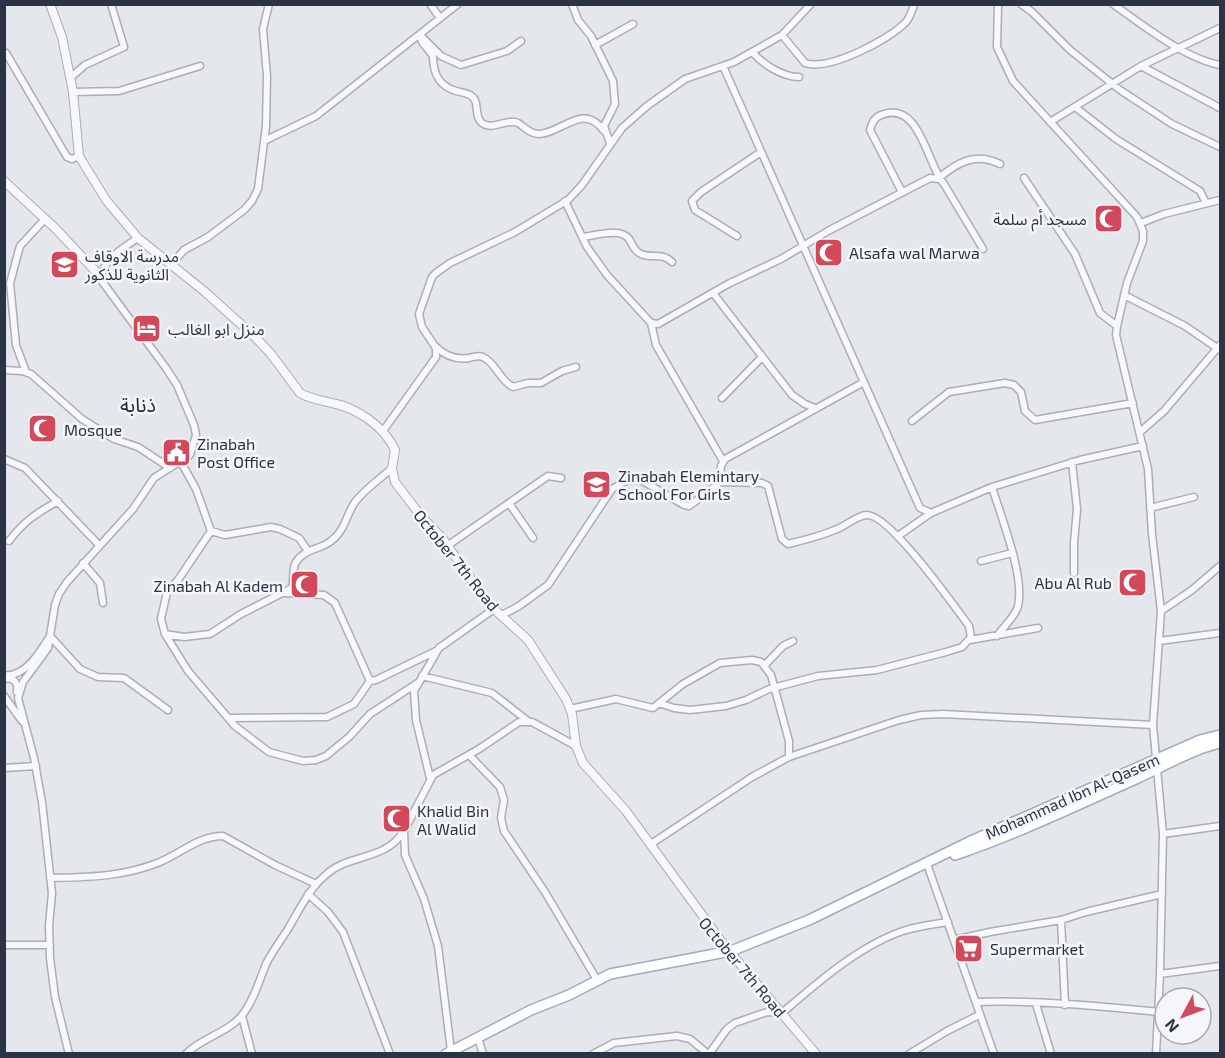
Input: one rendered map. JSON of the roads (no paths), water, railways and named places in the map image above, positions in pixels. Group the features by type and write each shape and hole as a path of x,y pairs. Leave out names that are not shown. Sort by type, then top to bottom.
{"main road":[{"name":"Mohammad Ibn Al-Qasem","path":"449,1052 531,1010 569,995 610,974 729,951 809,920 927,864 977,848 1157,764 1200,740 1221,735"},
{"name":"Mohammad Ibn Al-Qasem","path":"1157,764 1221,743"}],"street":[{"path":"50,4 62,37 73,92 79,156 106,200 138,238 172,264 255,337 271,354 300,393 349,408 383,431 436,357 435,346"},
{"path":"70,78 85,64 124,47 111,4"},
{"path":"172,264 184,250 208,237 244,210 252,201 259,183 264,141 267,76 263,28 269,4"},
{"path":"430,4 440,18"},
{"path":"264,141 316,116 458,4"},
{"path":"576,367 562,371 540,383 513,387 485,358 454,357 443,353 435,346 422,327 419,318 420,308 432,277 450,263 515,232 565,201 578,191 622,128 679,82 723,66 782,35 811,4"},
{"path":"998,4 998,47 1013,81 1141,223 1143,241 1124,295 1117,326 1117,341 1148,469 1161,611 1153,725 1163,834 1160,986"},
{"path":"1021,4 1070,50 1111,83 1172,124 1221,147"},
{"path":"1113,4 1179,47 1202,59 1221,65"},
{"path":"1120,9 1128,4"},
{"path":"574,5 578,20 589,32 610,72 615,104 604,124 604,131"},
{"path":"782,35 805,63 831,62 873,44 900,27 909,18 914,5"},
{"path":"595,45 633,24"},
{"path":"1050,122 1141,66 1221,28"},
{"path":"420,34 441,56 461,65 507,51 521,41"},
{"path":"420,34 422,42 433,56 433,69 437,77 446,87 470,95 477,102 479,119 483,124 492,126 517,123 537,134 580,118 598,123 610,143"},
{"path":"752,52 764,65 793,77 799,77"},
{"path":"4,54 6,53 67,157 71,159 79,156"},
{"path":"73,92 119,91 200,66"},
{"path":"723,66 918,505 923,511 931,513"},
{"path":"1141,66 1221,108"},
{"path":"1075,106 1116,139 1200,191 1206,203"},
{"path":"902,192 871,131 872,122 881,115 896,111 904,115 926,146 938,179 944,184 983,249"},
{"path":"736,236 695,210 692,201 701,192 761,152"},
{"path":"651,323 658,324 902,192 930,178 938,179 964,160 978,158 1000,164"},
{"path":"1024,178 1070,245 1100,313 1117,326"},
{"path":"4,182 45,219 101,277 106,288 166,368 186,402 196,435 190,455 154,478 133,509 83,563 59,594 48,648 23,682 18,698"},
{"path":"1141,223 1164,214 1221,200"},
{"path":"565,201 587,247 607,275 651,323 656,345 723,461 719,482"},
{"path":"26,372 16,345 10,284 20,246 45,219"},
{"path":"582,237 612,233 623,235 639,253 646,256 662,256 672,262"},
{"path":"101,277 104,266 138,238"},
{"path":"713,293 792,395 815,408"},
{"path":"1124,295 1185,326 1220,348 1164,411 1140,432"},
{"path":"722,398 762,357"},
{"path":"4,370 26,372 35,377 82,419 114,440 138,447 170,468"},
{"path":"723,461 864,382"},
{"path":"912,421 949,392 1005,383 1019,389 1025,411 1035,420 1133,403"},
{"name":"October 7th Road","path":"383,431 395,450 392,468 395,482 447,546 479,591 528,640 566,699 570,709 576,746 583,764 626,811 690,901 812,1052"},
{"path":"898,536 931,513 992,487 1072,462 1143,446"},
{"path":"4,459 25,468 99,545"},
{"path":"181,462 196,489 211,531"},
{"path":"1072,462 1077,509 1074,573"},
{"path":"165,634 184,637 210,634 241,614 292,588 292,573 295,564 308,550 325,545 334,539 344,527 357,501 392,468"},
{"path":"447,546 548,476 561,478"},
{"path":"502,615 548,585 612,489 628,480 641,480 689,506 719,482 762,483 768,486 782,539 788,544 813,538 868,515 873,516 898,536 924,566 969,626 972,632 970,640"},
{"path":"992,487 1012,553 1020,592 1018,608 997,636"},
{"path":"1150,508 1194,496"},
{"path":"9,541 21,525 32,516 58,501"},
{"path":"509,503 532,538"},
{"path":"211,531 225,535 271,526 298,538 308,550"},
{"path":"211,531 178,580 167,592 161,618 165,634 188,671 228,718 269,752 303,761 326,756 349,737 370,714 421,679 492,693 529,721 576,746"},
{"path":"981,561 1012,553"},
{"path":"83,563 100,583 103,603"},
{"path":"1161,611 1192,590 1221,566"},
{"path":"282,593 324,595 335,603 370,681"},
{"path":"228,718 327,717 354,704 370,681 436,651 495,609"},
{"path":"659,703 682,710 719,708 746,700 774,687 818,676 876,670 962,647 970,640 1038,628"},
{"path":"1160,641 1221,633"},
{"path":"4,677 27,666 50,636"},
{"path":"50,636 80,669 98,677 124,678 168,710"},
{"path":"765,665 783,646 793,641"},
{"path":"430,778 413,701 414,691 436,651"},
{"path":"570,709 616,699 653,708 683,684 720,663 752,660 765,665 771,675 789,741 789,758"},
{"path":"4,677 16,683 36,766 52,893 50,945 56,997 69,1053"},
{"path":"6,698 26,726"},
{"path":"651,844 752,777 789,758 899,720 932,714 1153,725"},
{"path":"185,1053 235,1023 242,1016 252,1001 267,962 316,884 338,866 383,851 398,841 430,778 516,723 529,721"},
{"path":"469,755 500,787 504,800 501,818 504,831 545,892 597,980"},
{"path":"4,768 36,766"},
{"path":"1163,834 1221,826"},
{"path":"404,831 405,855 424,899 438,946 449,1052"},
{"path":"50,878 110,876 159,862 203,839 223,836 275,865 316,884"},
{"path":"927,864 994,1053"},
{"path":"308,894 328,912 343,932 390,1053"},
{"path":"954,940 1061,920 1162,894"},
{"path":"1061,920 1065,1005"},
{"path":"593,1053 614,1043 677,1036 690,1039 708,1053 727,1029 735,1023 767,1012 782,1013 844,963 877,943 906,930 948,922"},
{"path":"4,945 50,945"},
{"path":"1160,974 1221,966"},
{"path":"976,1002 1004,1001 1153,1011"},
{"path":"1036,1004 1051,1053"},
{"path":"909,1053 980,1015"},
{"path":"242,1016 252,1053"},
{"path":"478,1038 483,1053"}],"place":[{"name":"مسجد أم سلمة","path":"1108,218"},
{"name":"Alsafa wal Marwa","path":"828,252"},
{"name":"مدرسة الاوقاف الثانوية للذكور","path":"64,264"},
{"name":"منزل ابو الغالب","path":"147,328"},
{"name":"Mosque","path":"43,429"},
{"name":"Zinabah Post Office","path":"176,452"},
{"name":"Zinabah Elemintary School For Girls","path":"597,484"},
{"name":"Abu Al Rub","path":"1133,582"},
{"name":"Zinabah Al Kadem","path":"304,585"},
{"name":"Khalid Bin Al Walid","path":"396,819"},
{"name":"Supermarket","path":"969,948"}],"district":[{"name":"ذنابة","path":"138,404"}]}
